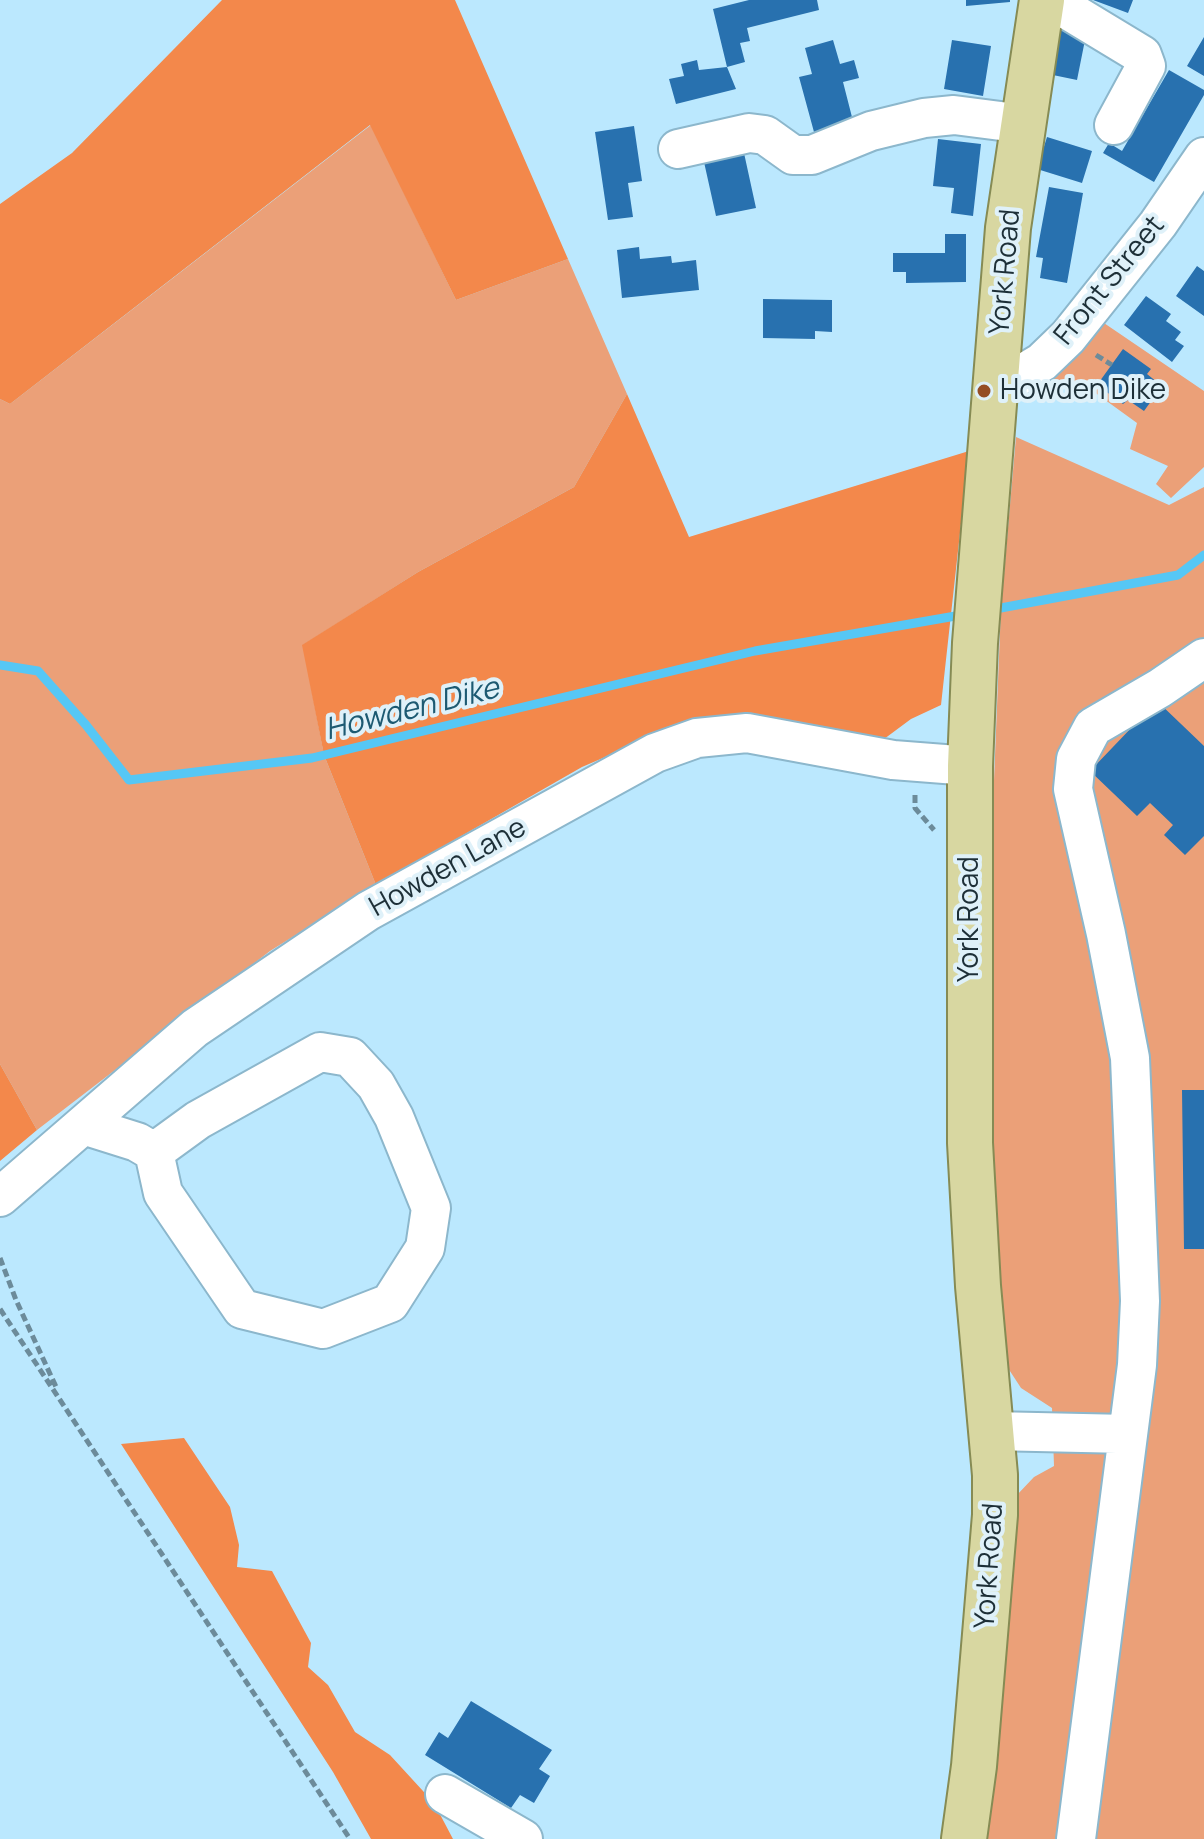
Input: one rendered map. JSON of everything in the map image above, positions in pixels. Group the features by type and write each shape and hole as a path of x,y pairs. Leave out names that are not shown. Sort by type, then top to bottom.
{"main road":[{"name":"York Road","path":"964,1839 974,1766 995,1515 970,1143 970,766 975,643 1008,228 1042,0"}],"street":[{"path":"1042,0 1061,6 1142,55 1146,66 1114,125"},
{"path":"678,149 749,133 765,135 793,155 812,155 871,131 924,118 954,115 1024,124"},
{"name":"Front Street","path":"996,381 1017,377 1042,362 1068,337 1158,224 1204,157"},
{"path":"1076,1839 1137,1365 1140,1301 1130,1058 1073,789 1076,759 1093,727 1204,658"},
{"name":"Howden Lane","path":"0,1197 195,1028 368,911 655,753 697,738 747,733 893,760 970,766"},
{"path":"83,1125 137,1142 154,1152 163,1193 242,1309 323,1329 390,1303 425,1248 431,1208 394,1117 376,1085 350,1057 320,1052 198,1120 154,1152"},
{"path":"991,1431 1128,1434"},
{"path":"445,1794 523,1839"}],"path":[{"path":"0,1258 16,1300 65,1404"},
{"path":"0,1309 350,1839"}],"shaded area":[{"path":"222,0 455,0 568,259 456,300 370,125 10,404 0,399 0,204 72,153"},
{"path":"371,125 456,300 568,259 627,394 574,487 418,572 303,645 324,755 376,885 270,951 37,1130 0,1064 0,399 10,404"},
{"path":"1101,321 1204,391 1204,467 1171,498 1156,484 1168,466 1130,449 1137,423 1090,389 1072,393 1052,377"},
{"path":"627,394 689,537 969,451 941,705 911,719 880,742 675,727 582,767 376,885 324,755 302,645 418,572 574,487"},
{"path":"1016,437 1169,505 1204,487 1204,1839 984,1839 1016,1496 1034,1477 1054,1466 1052,1408 1021,1388 1006,1365 988,1165 993,805 1001,608"},
{"path":"0,1064 37,1130 0,1161"},
{"path":"184,1438 230,1507 239,1545 237,1567 272,1571 311,1643 308,1667 328,1685 355,1732 390,1755 434,1803 453,1839 371,1839 333,1772 121,1444"}],"building":[{"path":"749,0 817,0 819,10 747,28 750,41 740,43 745,62 727,67 713,9"},
{"path":"966,0 1010,0 1010,2 966,6"},
{"path":"1093,0 1133,0 1128,13"},
{"path":"1057,29 1086,35 1077,80 1048,74"},
{"path":"1204,37 1204,76 1187,66"},
{"path":"833,40 840,64 854,60 859,78 843,82 853,121 814,132 799,77 812,74 805,48"},
{"path":"952,40 991,46 983,96 944,89"},
{"path":"697,60 699,70 727,67 736,89 676,104 669,79 684,76 681,64"},
{"path":"1169,70 1204,90 1204,95 1154,182 1103,153 1109,143 1122,151"},
{"path":"634,126 642,181 628,183 633,217 608,220 595,132"},
{"path":"1047,137 1092,151 1082,183 1037,169"},
{"path":"938,139 981,144 973,216 951,213 954,188 933,186"},
{"path":"744,153 756,208 716,216 704,162"},
{"path":"1049,187 1083,193 1067,283 1040,278 1043,258 1036,257"},
{"path":"945,234 966,234 966,282 906,283 906,272 893,272 893,253 945,253"},
{"path":"639,247 640,259 671,256 672,263 696,260 699,290 622,298 617,250"},
{"path":"1197,266 1204,271 1204,316 1176,296"},
{"path":"1146,296 1171,314 1166,321 1181,332 1175,340 1184,346 1172,362 1124,325"},
{"path":"763,299 832,300 832,332 815,331 815,339 763,338"},
{"path":"1123,349 1151,369 1147,374 1162,386 1144,411 1128,400 1123,404 1097,385"},
{"path":"1157,701 1204,746 1204,836 1185,855 1164,835 1173,825 1150,803 1137,816 1090,771"},
{"path":"1182,1090 1204,1090 1204,1249 1184,1249"},
{"path":"471,1701 552,1750 539,1769 550,1776 534,1803 520,1795 511,1808 425,1755 439,1732 448,1738"}],"waterway":[{"name":"Howden Dike","path":"990,610 1178,575 1204,555"},
{"name":"Howden Dike","path":"0,665 38,671 129,780 312,758 755,651 967,614"}],"place":[{"name":"Howden Dike","path":"984,391"}]}
